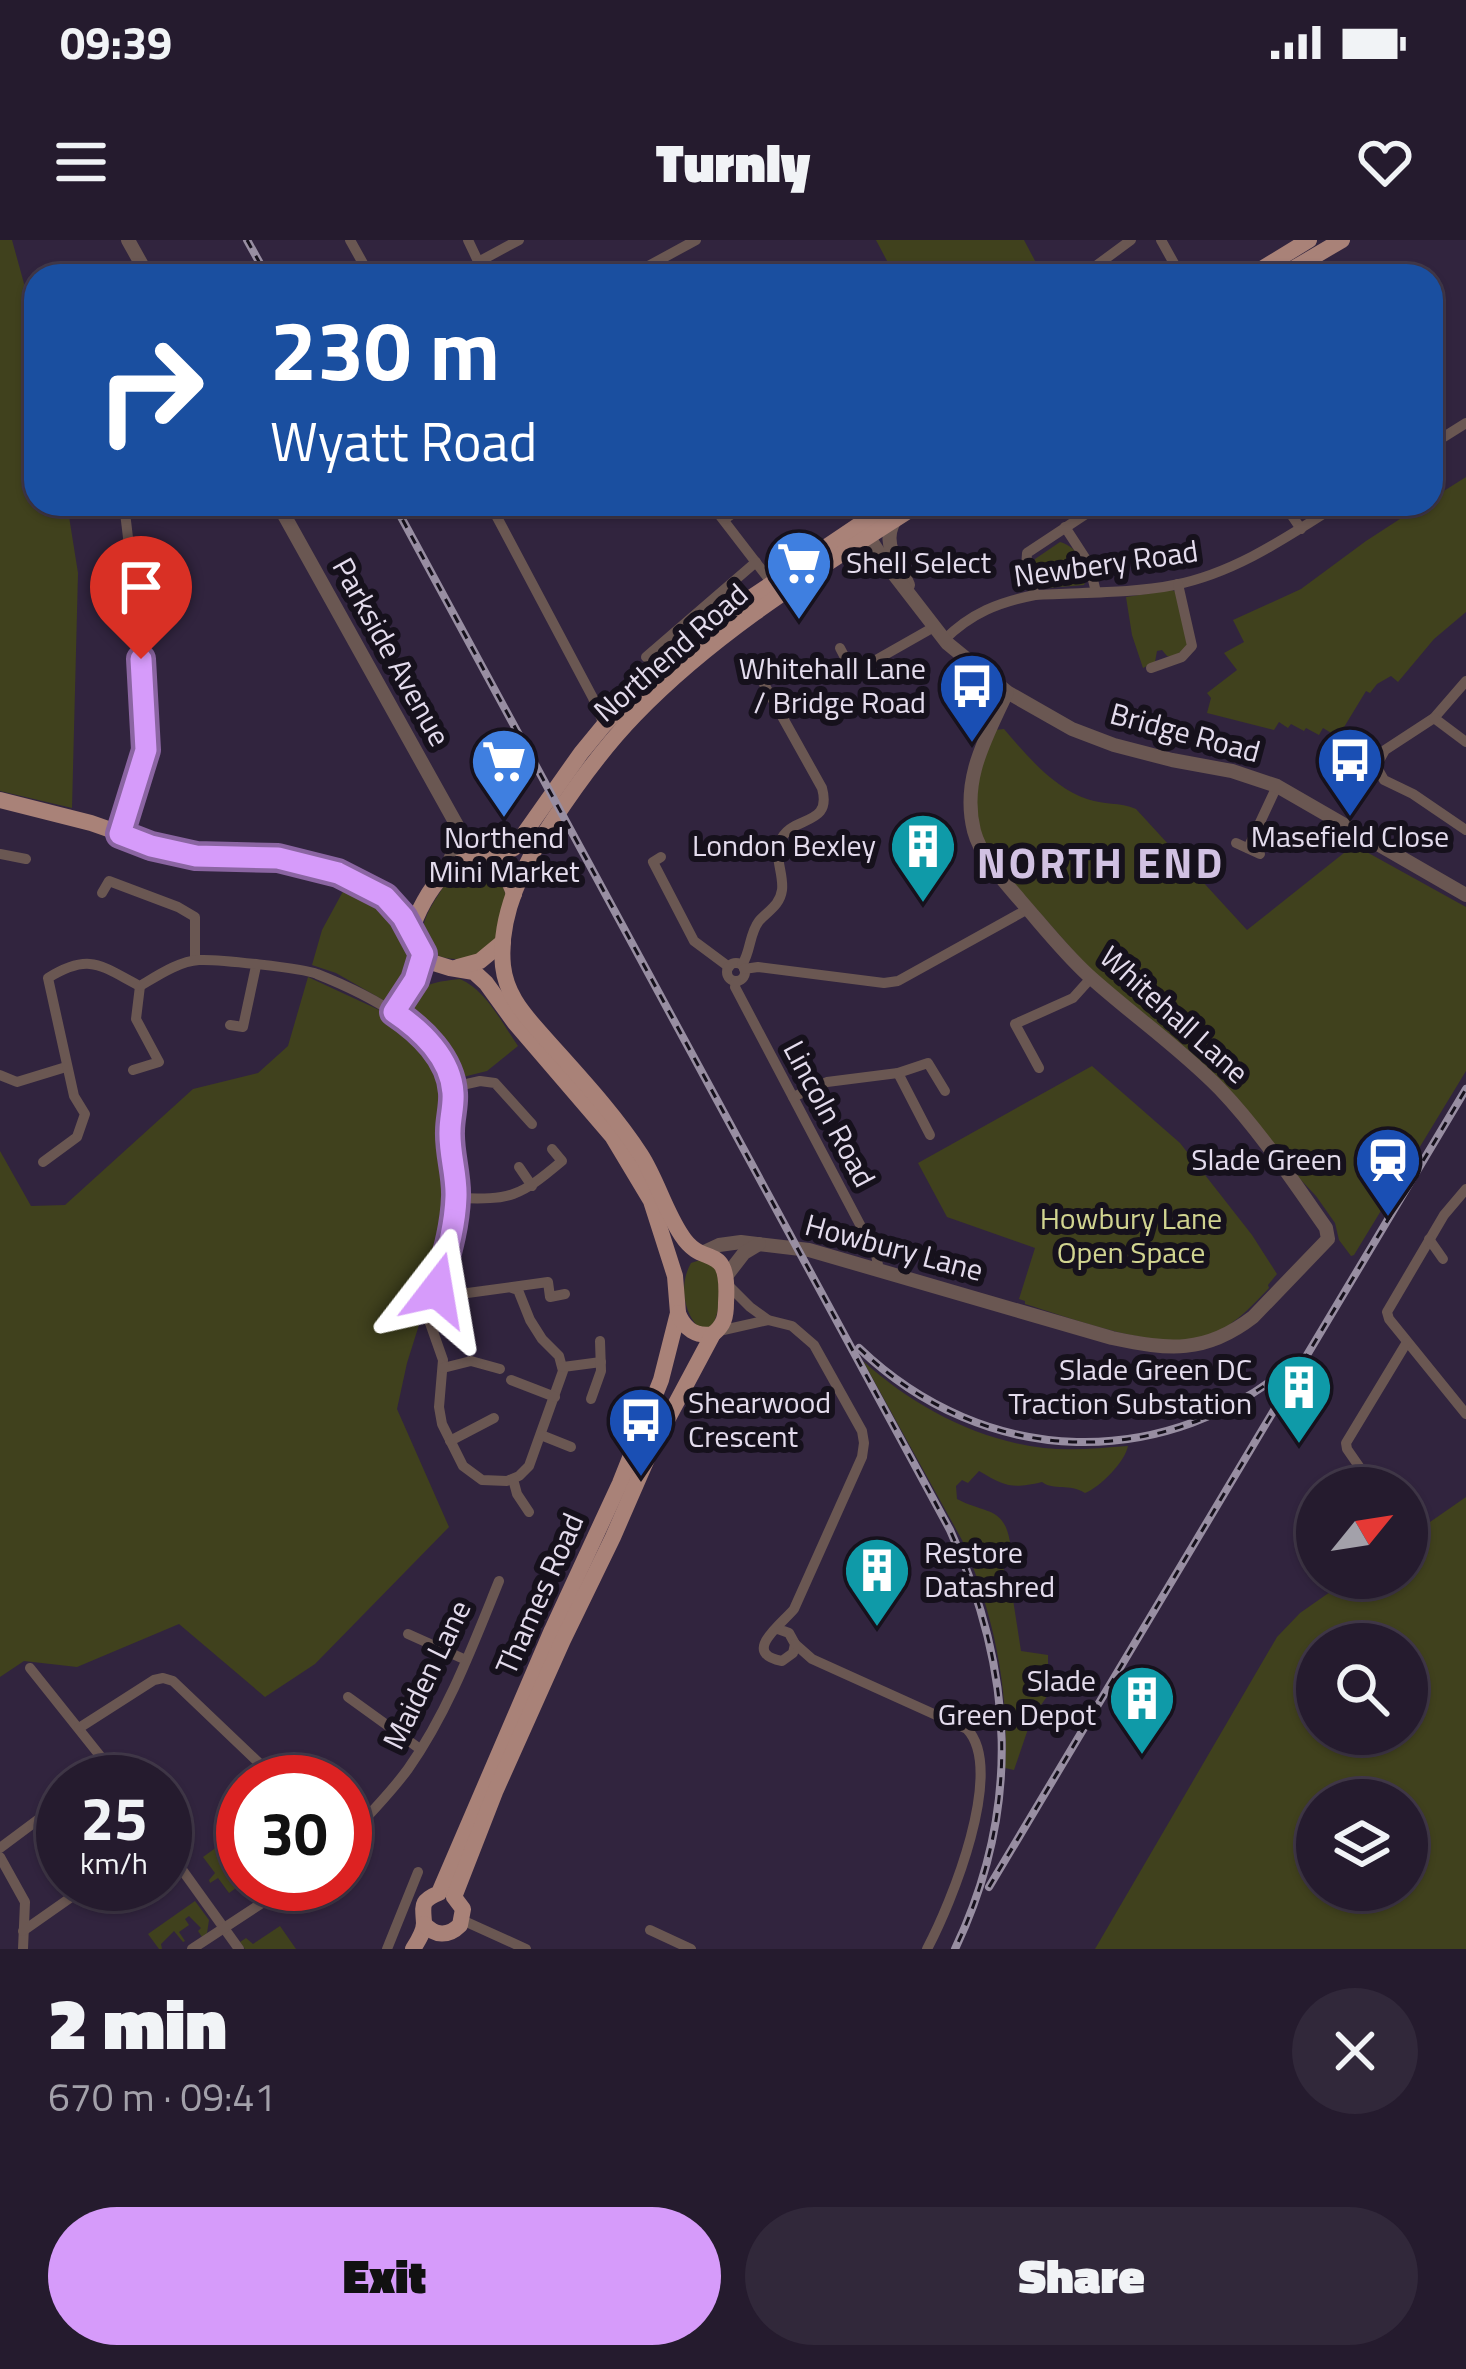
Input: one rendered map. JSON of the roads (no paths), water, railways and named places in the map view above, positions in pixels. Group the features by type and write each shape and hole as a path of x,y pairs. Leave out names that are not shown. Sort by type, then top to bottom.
{"main road":[{"path":"1301,264 1342,240"},
{"path":"1267,264 1297,243"},
{"name":"Northend Road","path":"483,860 514,848 610,718 698,637 772,582 886,516"},
{"name":"Northend Road","path":"514,894 535,848 571,794 635,714 739,625 867,528"},
{"path":"0,800 196,856 302,862 338,873 385,897 415,902 456,865 483,860 500,868 514,894 503,941 503,970 513,999 626,1133 689,1246 718,1260 727,1280"},
{"path":"411,933 439,880"},
{"path":"385,897 398,910 423,954"},
{"path":"454,968 481,962 503,941"},
{"name":"Thames Road","path":"423,954 434,963 474,972 486,983 612,1136 651,1201 675,1276 678,1313 651,1410 447,1895"},
{"path":"675,1276 682,1263 701,1252"},
{"name":"Thames Road","path":"447,1895 659,1432 724,1320 727,1280"},
{"path":"678,1313 689,1330 701,1335 716,1333"},
{"path":"430,1936 455,1930 462,1920 463,1909 447,1895"},
{"name":"Thames Road","path":"413,1949 430,1936 423,1905 431,1896 447,1895"}],"street":[{"path":"468,240 481,264"},
{"path":"480,261 519,240"},
{"path":"652,264 696,240"},
{"path":"1098,264 1131,240"},
{"path":"120,834 146,750 125,516"},
{"name":"Parkside Avenue","path":"285,516 458,827 483,860"},
{"path":"496,516 593,698 610,718"},
{"path":"721,516 772,582"},
{"path":"724,519 728,516"},
{"name":"Bridge Road","path":"891,516 888,544 912,596"},
{"path":"1035,595 1025,568 1027,553 1082,516"},
{"path":"1292,516 1300,529"},
{"name":"Newbery Road","path":"944,640 991,606 1035,595 1178,584 1237,565 1320,516"},
{"path":"1065,527 1089,564 1096,592"},
{"name":"Bridge Road","path":"867,528 889,568 944,640 1006,692 1072,729 1114,745 1232,771 1277,787 1466,895"},
{"path":"646,657 757,562"},
{"path":"1151,668 1182,656 1192,646 1178,584"},
{"path":"840,648 853,673 934,627"},
{"path":"1466,681 1434,718 1385,750 1376,766 1384,780 1466,830"},
{"name":"Lincoln Road","path":"764,684 825,803 820,813 782,837 778,856 782,889 774,908 754,928 748,956 738,967 743,977 735,987 880,1270"},
{"name":"Whitehall Lane","path":"1006,692 973,773 969,840 1072,960 1154,1028 1242,1114 1326,1228 1328,1239"},
{"path":"1434,718 1466,742"},
{"path":"1248,848 1277,787"},
{"path":"439,880 456,844 458,827"},
{"path":"0,854 26,859"},
{"path":"662,857 652,862 694,940 738,967 893,982 1028,909"},
{"path":"102,892 109,881 196,917 195,960"},
{"path":"394,1012 415,980 423,954"},
{"path":"140,986 195,960 313,972 394,1012 432,1045 453,1087 449,1133 456,1198 452,1236 430,1323 443,1367 440,1415 463,1466 477,1478 494,1483 512,1479 529,1466 562,1380 559,1356 537,1332 518,1290 512,1288"},
{"path":"43,1162 77,1137 85,1114 74,1096 48,978 69,965 94,963 140,986"},
{"path":"230,1025 243,1027 256,966"},
{"path":"415,980 454,968"},
{"path":"1040,1068 1015,1024 1073,998 1091,978"},
{"path":"133,1070 159,1062 136,1019 140,986"},
{"path":"793,1097 826,1082 898,1073 928,1063 945,1091"},
{"path":"0,1075 17,1082 66,1066"},
{"path":"898,1073 930,1135"},
{"path":"453,1087 495,1082 532,1124"},
{"path":"456,1198 498,1199 532,1186 562,1161 552,1149"},
{"path":"519,1167 532,1186"},
{"path":"1466,1189 1444,1215 1388,1309 1389,1319 1457,1394 1466,1414"},
{"name":"Howbury Lane","path":"701,1252 726,1244 809,1250 1112,1339 1147,1346 1195,1347 1216,1341 1253,1317 1328,1239"},
{"path":"1429,1240 1443,1259"},
{"name":"Howbury Lane","path":"727,1280 744,1252 759,1244"},
{"path":"727,1280 740,1300 768,1320 792,1327 814,1345 862,1431 862,1457 794,1609 767,1635 764,1650 772,1660 812,1659"},
{"path":"437,1290 454,1295 548,1282 550,1297 565,1294"},
{"path":"716,1333 768,1320"},
{"path":"591,1399 601,1371 600,1341"},
{"path":"1359,1467 1346,1443 1407,1342"},
{"path":"443,1367 471,1361 500,1369"},
{"path":"563,1367 602,1362"},
{"path":"512,1380 555,1396"},
{"path":"450,1441 494,1418"},
{"path":"541,1435 571,1447"},
{"path":"551,1454 556,1441"},
{"path":"512,1479 530,1512"},
{"name":"Maiden Lane","path":"372,1812 420,1749 466,1660 499,1581"},
{"path":"787,1659 793,1653 794,1609"},
{"path":"778,1629 812,1659 967,1729 977,1739 974,1828 927,1949"},
{"path":"408,1634 466,1660"},
{"path":"31,1668 101,1755"},
{"path":"79,1727 163,1678 172,1681 250,1755"},
{"path":"349,1697 420,1749"},
{"path":"0,1848 36,1821"},
{"path":"0,1858 25,1902 23,1949"},
{"path":"387,1949 418,1872"},
{"path":"192,1883 239,1949"},
{"path":"23,1931 52,1911"},
{"path":"192,1949 249,1911"},
{"path":"462,1920 526,1949"},
{"path":"650,1930 691,1949"}],"railway":[{"path":"247,240 260,264"},
{"path":"401,516 950,1530 971,1582 997,1687 1000,1791 977,1896 955,1949"},
{"path":"989,1887 1466,1089"},
{"path":"859,1348 909,1388 962,1417 1019,1435 1077,1442 1135,1438 1192,1423 1247,1397 1299,1359"}],"place":[{"name":"Shell Select","path":"799,622"},
{"name":"Whitehall Lane / Bridge Road","path":"972,745"},
{"name":"Masefield Close","path":"1350,819"},
{"name":"Northend Mini Market","path":"504,820"},
{"name":"London Bexley","path":"923,905"},
{"name":"Slade Green","path":"1388,1219"},
{"name":"Slade Green DC Traction Substation","path":"1299,1446"},
{"name":"Shearwood Crescent","path":"641,1479"},
{"name":"Restore Datashred","path":"877,1629"},
{"name":"Slade Green Depot","path":"1142,1757"}],"district":[{"name":"NORTH END","path":"1101,863"}],"park label":[{"name":"Howbury Lane Open Space","path":"1131,1236"}]}
